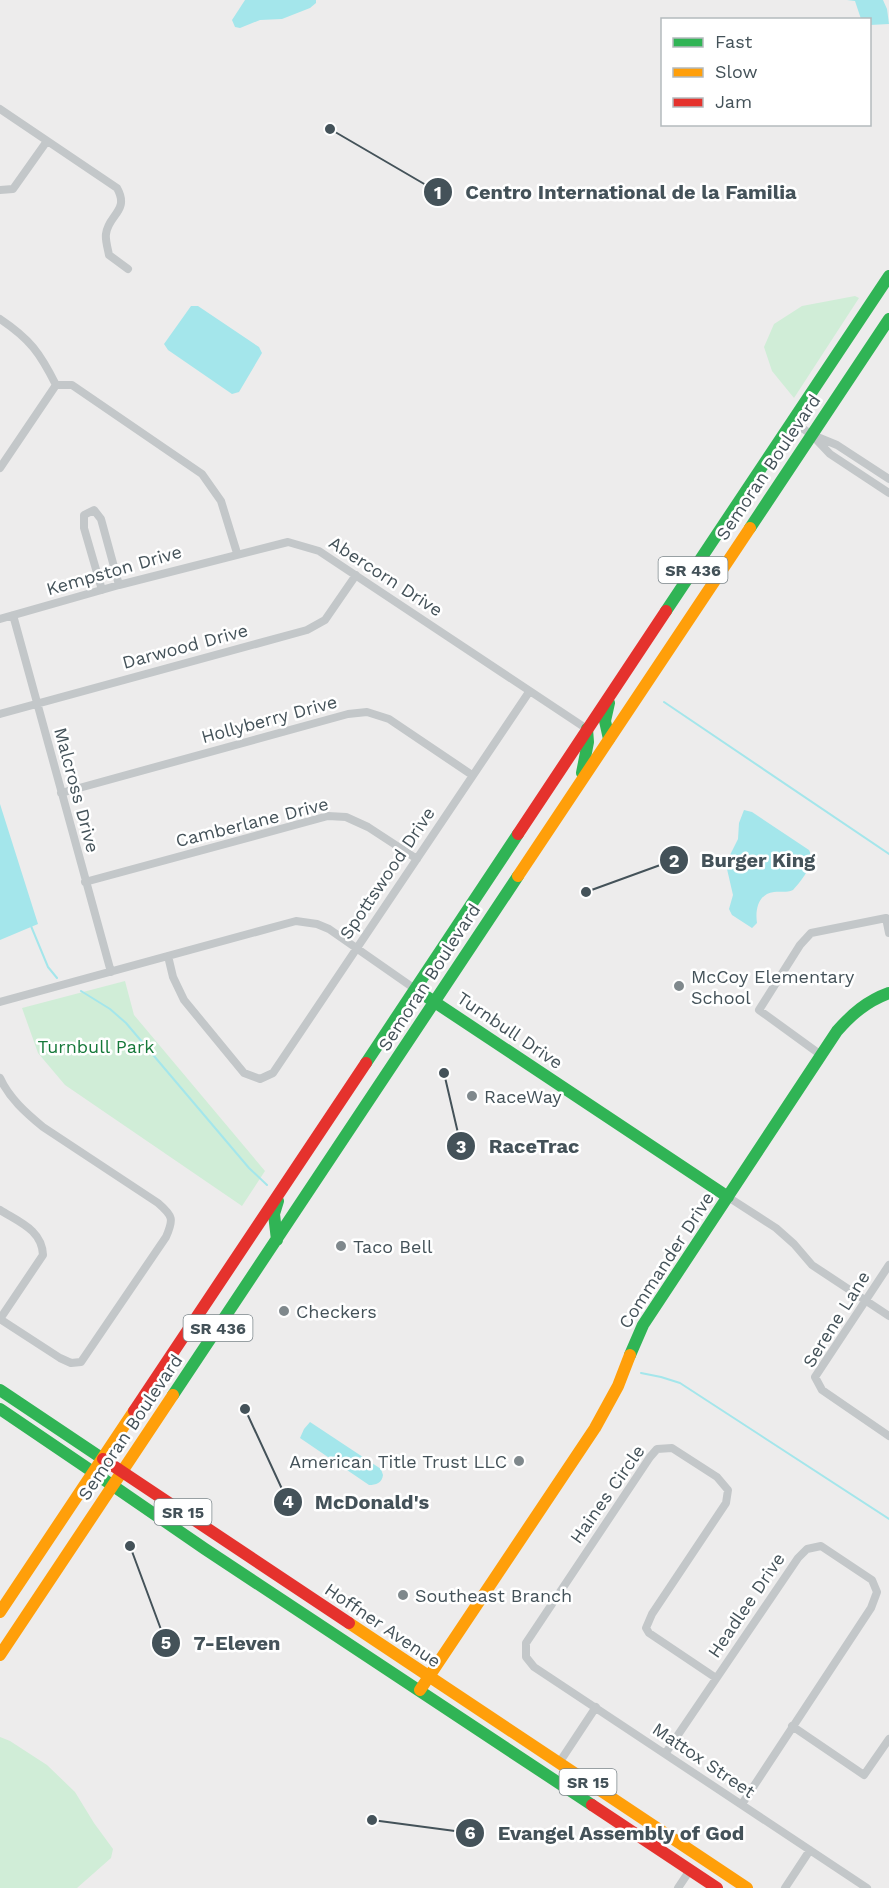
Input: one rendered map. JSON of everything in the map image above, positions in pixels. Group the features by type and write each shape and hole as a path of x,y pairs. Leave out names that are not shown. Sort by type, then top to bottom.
{"main road":[{"name":"Semoran Boulevard","path":"0,1612 889,276"},
{"name":"Semoran Boulevard","path":"0,1655 889,319"},
{"path":"609,739 604,725 605,711 615,687"},
{"path":"579,783 586,756 587,729"},
{"name":"Turnbull Drive","path":"415,988 728,1197"},
{"name":"Commander Drive","path":"420,1690 599,1421 618,1386 634,1342 643,1325 821,1055 843,1024 861,1006 875,997 889,993"},
{"path":"277,1240 274,1215 281,1190"},
{"name":"Hoffner Avenue","path":"0,1390 747,1888"},
{"name":"Hoffner Avenue","path":"0,1409 205,1550 717,1888"},
{"path":"690,1870 702,1870 728,1888"}],"street":[{"path":"0,109 117,188 122,196 122,205 106,234 109,255 128,269"},
{"path":"0,190 13,189 47,141"},
{"path":"0,319 33,344 56,385"},
{"path":"0,468 56,385"},
{"path":"56,385 72,385 202,474 221,501 237,553"},
{"path":"792,421 812,435 830,454 889,493"},
{"path":"812,435 837,445 889,479"},
{"path":"102,590 84,528 84,515 94,510 101,519 119,585"},
{"name":"Abercorn Drive","path":"237,553 288,542 319,551 587,729"},
{"name":"Kempston Drive","path":"0,619 237,553"},
{"name":"Darwood Drive","path":"0,714 307,630 325,620 356,575"},
{"name":"Malcross Drive","path":"13,615 111,972"},
{"name":"Spottswood Drive","path":"168,956 173,977 184,1000 244,1073 260,1079 273,1073 529,692"},
{"name":"Hollyberry Drive","path":"61,793 348,714 367,712 389,719 472,775"},
{"name":"Camberlane Drive","path":"85,882 328,816 346,817 368,827 417,859"},
{"path":"821,1055 759,1010 800,945 811,933 886,918 889,933"},
{"name":"Turnbull Drive","path":"0,1002 296,921 317,924 329,929 415,988"},
{"path":"0,1078 4,1087 26,1113 43,1127 158,1203 169,1212 172,1223 166,1237 89,1352 81,1362 71,1363 53,1354 0,1319 44,1254 43,1242 32,1231 0,1210"},
{"name":"Turnbull Drive","path":"728,1197 776,1228 812,1265 889,1316"},
{"name":"Serene Lane","path":"889,1265 815,1377 822,1390 889,1436"},
{"name":"Haines Circle","path":"526,1657 526,1643 650,1457 657,1449 672,1448 717,1477 728,1490 726,1503 652,1614 646,1628 649,1634 716,1678"},
{"name":"Headlee Drive","path":"665,1754 798,1558 807,1549 821,1546 872,1580 877,1592 872,1608 742,1804"},
{"name":"Mattox Street","path":"526,1657 534,1667 867,1888"},
{"path":"559,1763 596,1707"},
{"path":"792,1726 864,1775 889,1739"},
{"path":"785,1888 810,1850"},
{"path":"678,1888 690,1870"}],"green space":[{"path":"855,296 859,298 794,398 772,371 764,347 774,324 802,306"},
{"name":"Turnbull Park","path":"125,981 134,1015 265,1171 242,1206 65,1085 38,1053 22,1008"},
{"path":"0,1737 47,1765 75,1792 113,1849 111,1858 77,1888 0,1888"}],"water":[{"path":"245,0 316,0 316,3 310,8 282,19 260,20 240,28 235,27 232,20"},
{"path":"847,0 883,0 889,24 871,25 871,18 861,18 855,1"},
{"path":"191,306 198,306 259,347 262,353 239,392 232,394 168,350 164,344"},
{"path":"0,804 38,924 0,940"},
{"path":"744,810 752,812 809,850 811,855 807,871 793,890 769,893 761,899 757,908 757,923 752,928 732,915 729,909 733,895 727,869 729,857 738,839 739,823"},
{"path":"310,1422 381,1469 383,1475 380,1482 369,1485 300,1438"}],"waterway":[{"path":"664,702 889,854"},
{"path":"31,926 48,967 57,978"},
{"path":"81,991 110,1009 126,1023 249,1168 267,1185"},
{"path":"641,1373 680,1383 889,1519"}],"traffic: fast":[{"path":"666,611 889,276"},
{"path":"750,528 889,319"},
{"path":"609,703 605,721 609,739"},
{"path":"582,773 588,742 587,729"},
{"path":"366,1063 518,834"},
{"path":"173,1395 518,876"},
{"path":"415,989 728,1197"},
{"path":"630,1355 643,1325 837,1031 860,1009 889,993"},
{"path":"277,1240 274,1214 278,1201"},
{"path":"0,1390 103,1459"},
{"path":"0,1409 93,1472"},
{"path":"93,1472 205,1549 592,1805"}],"traffic: slow":[{"path":"518,876 750,528"},
{"path":"420,1690 595,1428 618,1386 630,1355"},
{"path":"0,1655 173,1395"},
{"path":"0,1612 134,1411"},
{"path":"349,1623 747,1888"}],"traffic: jam":[{"path":"518,834 666,611"},
{"path":"134,1411 366,1063"},
{"path":"103,1459 349,1623"},
{"path":"592,1805 717,1888"}],"place":[{"name":"Centro International de la Familia","path":"330,129"},
{"name":"Burger King","path":"586,892"},
{"name":"McCoy Elementary School","path":"679,986"},
{"name":"RaceTrac","path":"444,1073"},
{"name":"RaceWay","path":"472,1096"},
{"name":"Taco Bell","path":"341,1246"},
{"name":"Checkers","path":"284,1311"},
{"name":"McDonald's","path":"245,1409"},
{"name":"American Title Trust LLC","path":"519,1461"},
{"name":"7-Eleven","path":"130,1546"},
{"name":"Southeast Branch","path":"403,1595"},
{"name":"Evangel Assembly of God","path":"372,1820"}]}
